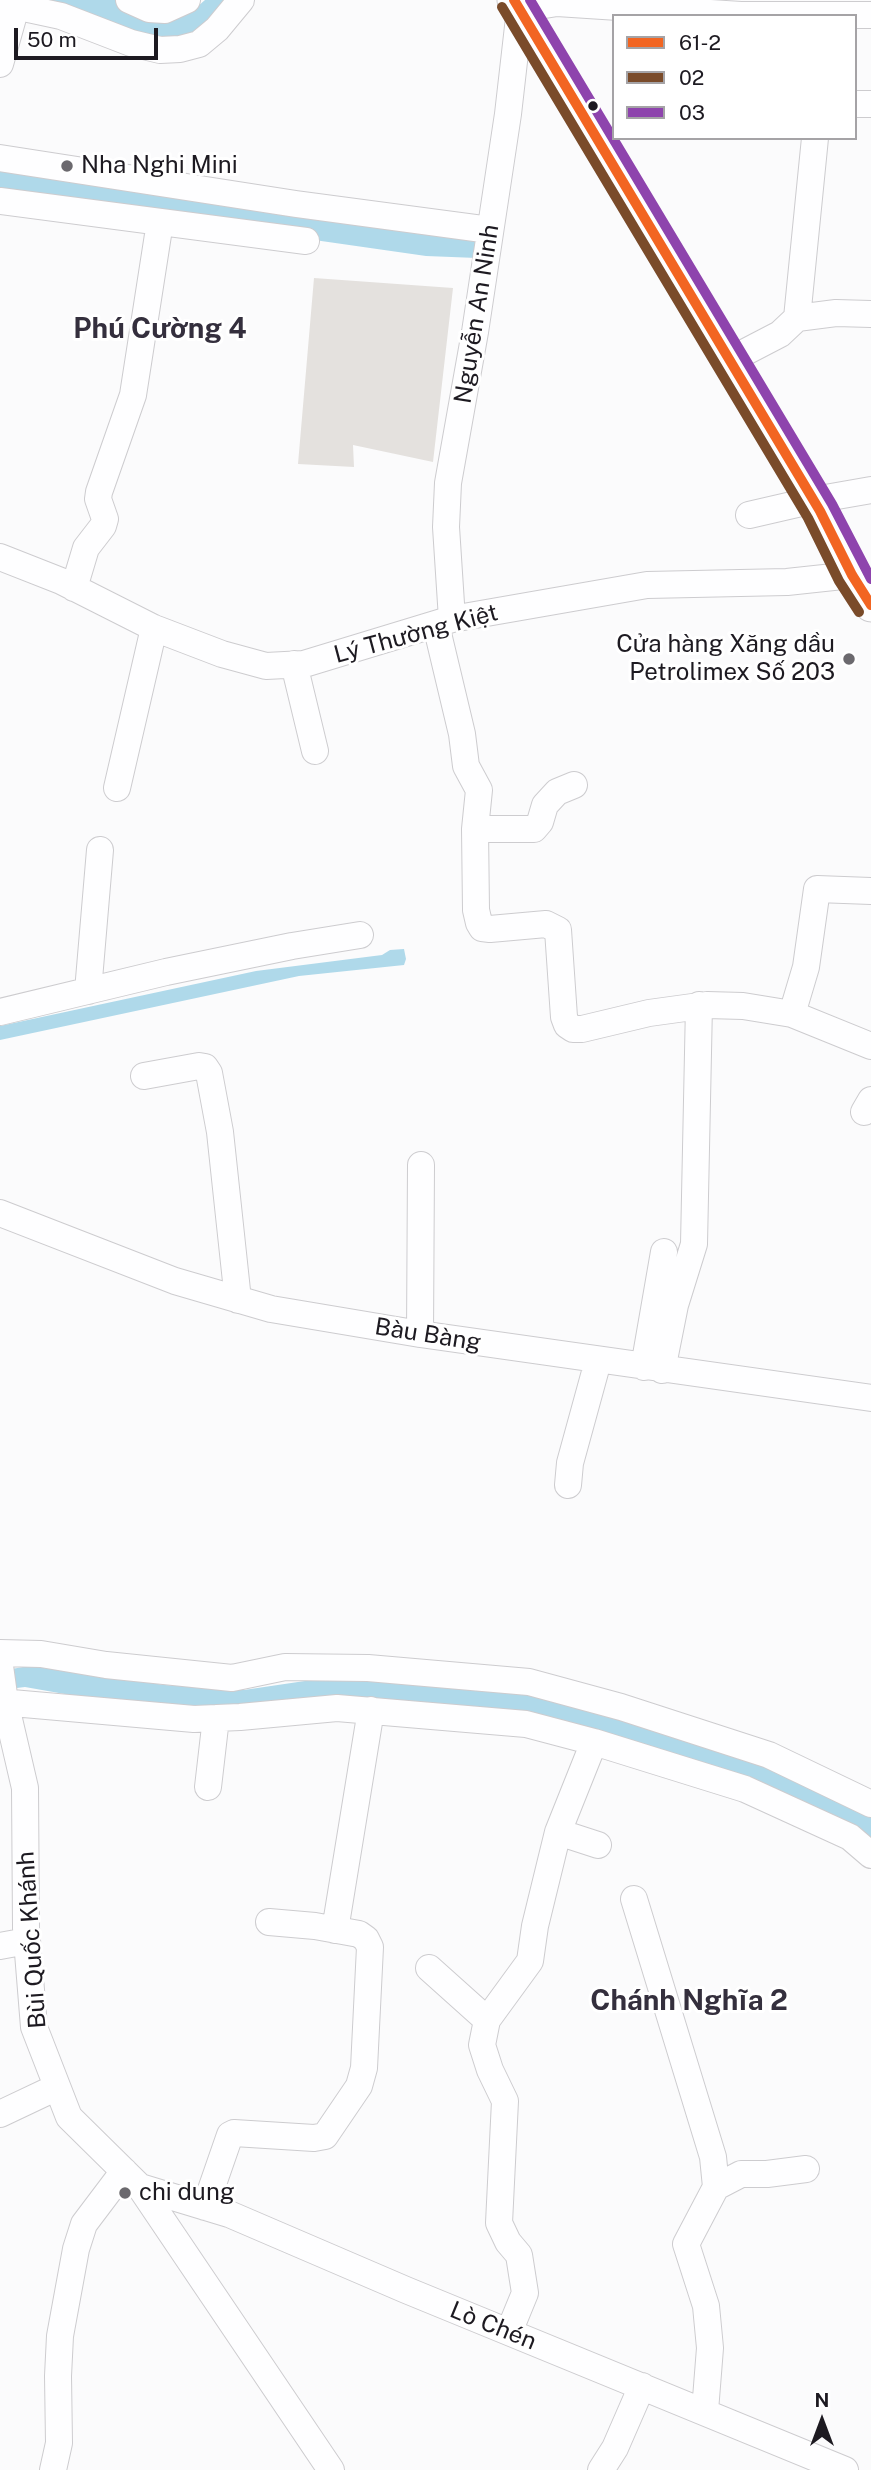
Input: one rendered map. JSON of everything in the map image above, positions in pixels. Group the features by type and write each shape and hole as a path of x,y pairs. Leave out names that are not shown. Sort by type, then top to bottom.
{"main road":[{"path":"517,4 814,500 852,575 871,605"}],"street":[{"path":"129,0 149,9 165,10 187,0"},
{"path":"0,64 13,3 61,16 131,43 160,50 180,50 199,44 218,29 241,0"},
{"path":"517,4 557,3 726,14"},
{"name":"Nguyễn An Ninh","path":"517,4 508,114 473,345 448,483 446,527 444,622 466,766 478,790 475,829 476,910 482,928 546,924 558,930 564,1017 567,1025 573,1029 699,1005"},
{"path":"765,14 861,10"},
{"path":"797,318 815,140"},
{"path":"0,158 296,204 489,230"},
{"path":"0,201 306,241"},
{"path":"74,588 86,548 103,526 105,519 100,507 99,492 133,395 160,222"},
{"path":"730,360 780,334 797,318 836,313 871,314"},
{"path":"749,515 871,490"},
{"name":"Lý Thường Kiệt","path":"0,557 74,588 154,628 222,654 266,666 304,664 444,622 647,586 788,582 852,575"},
{"path":"117,788 154,628"},
{"path":"294,664 315,751"},
{"path":"475,829 534,829 540,822 545,805 557,792 574,785"},
{"path":"88,990 100,850"},
{"path":"792,1014 806,967 817,889 871,891"},
{"path":"0,1012 254,954 360,935"},
{"path":"653,1368 694,1244 699,1005 743,1006 792,1014 871,1046"},
{"path":"144,1076 199,1066 207,1069 209,1073 220,1132 238,1300"},
{"path":"420,1334 421,1165"},
{"name":"Bàu Bàng","path":"0,1213 175,1282 271,1309 420,1334 871,1398"},
{"path":"653,1368 664,1252"},
{"path":"568,1485 570,1463 598,1360"},
{"path":"0,1653 41,1654 145,1670 232,1678 285,1667 368,1668 528,1682 621,1707 769,1755 871,1804"},
{"name":"Bùi Quốc Khánh","path":"0,1666 3,1700 25,1788 27,1941 34,2027 69,2117 132,2179 331,2470"},
{"path":"3,1700 194,1719 337,1708 526,1724 745,1789 850,1837 871,1855"},
{"path":"335,1930 372,1710"},
{"path":"208,1787 216,1718"},
{"path":"509,2332 525,2293 519,2255 508,2242 499,2224 505,2101 482,2045 487,2020 530,1961 535,1926 558,1832 594,1742"},
{"path":"558,1832 598,1844"},
{"path":"634,1899 713,2157 716,2187 686,2244 706,2306 710,2348 705,2411"},
{"path":"205,2207 230,2135 234,2133 314,2138 325,2136 345,2111 359,2087 364,2068 370,1947 366,1939 359,1934 269,1922"},
{"path":"0,1945 27,1941"},
{"path":"429,1968 487,2020"},
{"path":"0,2114 57,2087"},
{"path":"716,2187 741,2174 806,2169"},
{"path":"53,2470 59,2443 60,2336 76,2249 84,2224 132,2179"},
{"name":"Lò Chén","path":"132,2179 229,2214 845,2470"},
{"path":"601,2470 615,2448 642,2386"}],"water":[{"path":"43,0 117,0 197,7 205,0 230,0 199,36 151,39"},
{"path":"0,165 482,240 477,258 426,256 0,195"},
{"path":"404,949 404,965 299,976 0,1040 0,1026 256,971 382,955 390,950"},
{"path":"29,1666 165,1685 244,1690 325,1678 530,1693 766,1764 871,1809 871,1842 609,1737 127,1705 25,1687 0,1690 0,1671"}],"building":[{"path":"314,278 453,288 433,462 353,445 354,467 298,464"}],"transit line":[{"name":"61-2","path":"514,0 820,511 852,575 871,605"},
{"name":"03","path":"530,0 612,137"},
{"name":"02","path":"502,7 808,518 839,581 859,612"},
{"name":"03","path":"614,140 832,504 871,579"}],"place":[{"name":"Nha Nghi Mini","path":"67,166"},
{"name":"Cửa hàng Xăng dầu Petrolimex Số 203","path":"849,659"},
{"name":"chi dung","path":"125,2193"}],"district":[{"name":"Phú Cường 4","path":"160,329"},
{"name":"Chánh Nghĩa 2","path":"689,2001"}]}
